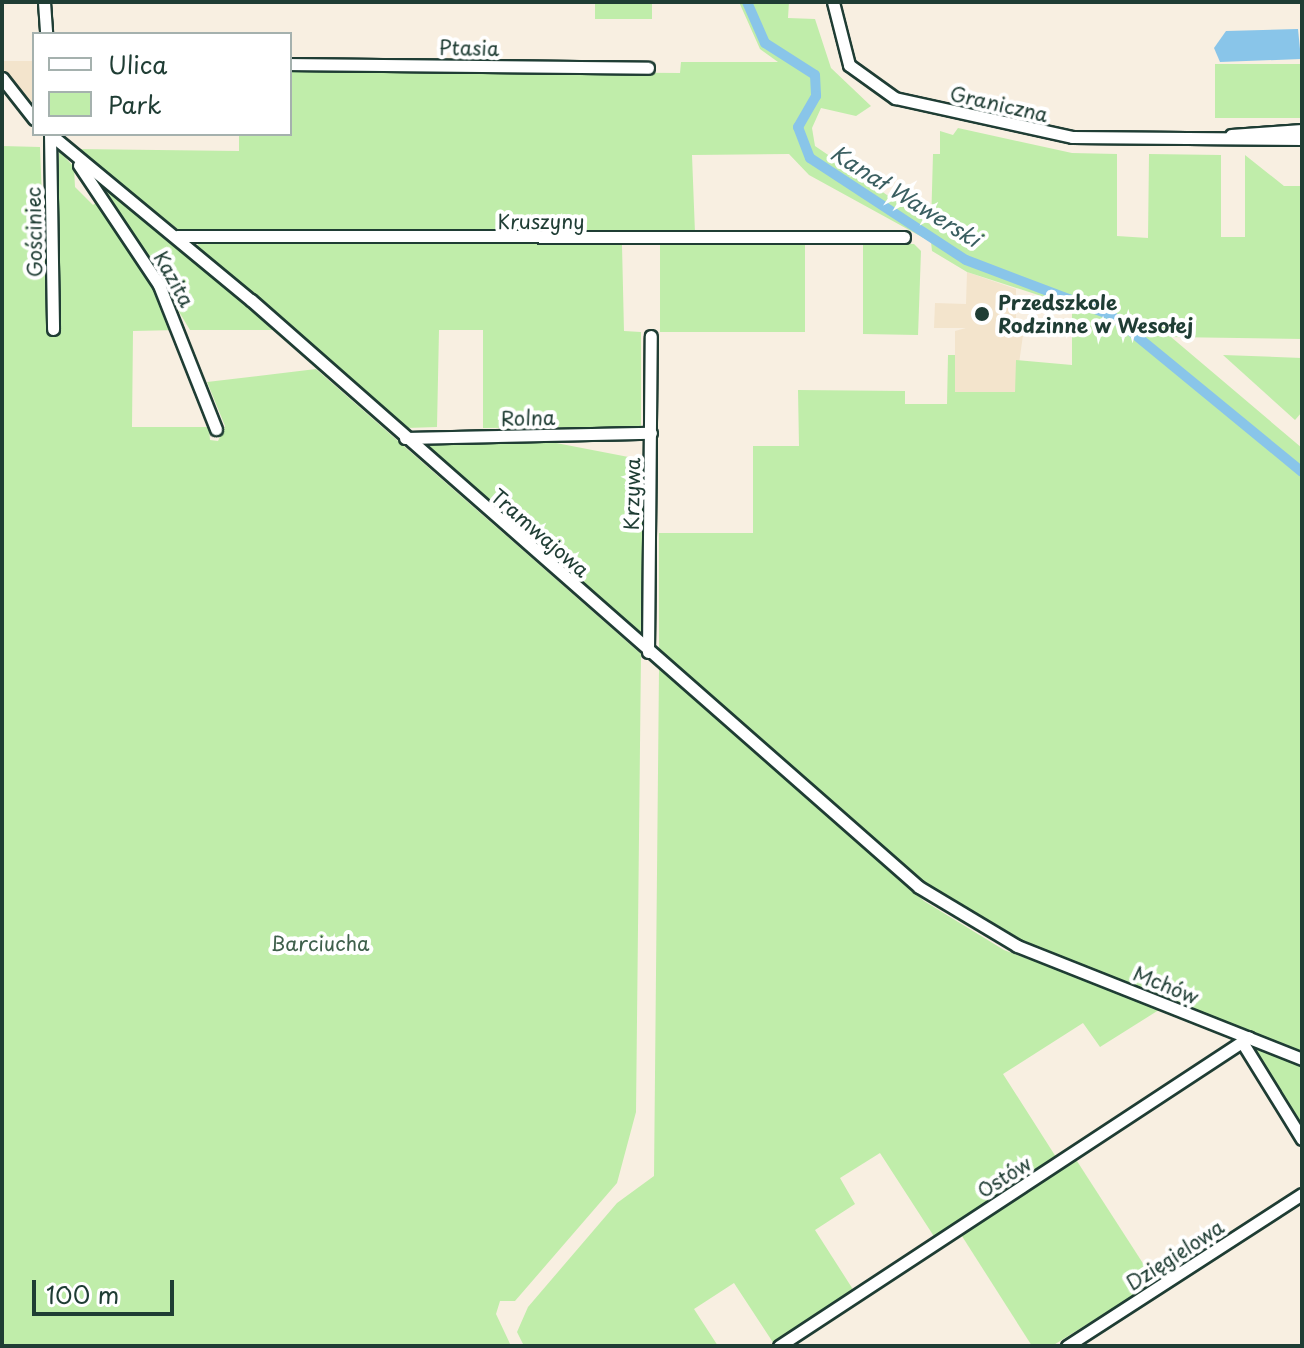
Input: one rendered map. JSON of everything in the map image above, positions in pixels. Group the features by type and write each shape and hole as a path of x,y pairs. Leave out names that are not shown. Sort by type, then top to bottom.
{"street":[{"path":"44,2 46,32"},
{"name":"Graniczna","path":"833,2 844,56 887,96 1058,135 1302,139"},
{"name":"Ptasia","path":"292,64 648,68"},
{"path":"2,78 32,116"},
{"name":"Graniczna","path":"1219,138 1302,130"},
{"name":"Gościniec","path":"50,136 53,329"},
{"name":"Tramwajowa","path":"52,136 76,159 177,236 919,887 1017,946"},
{"name":"Kazita","path":"76,159 159,285 216,429"},
{"name":"Kruszyny","path":"177,236 904,237"},
{"name":"Krzywa","path":"648,652 651,336"},
{"name":"Rolna","path":"405,438 651,433"},
{"name":"Mchów","path":"1017,946 1245,1040 1302,1059"},
{"path":"1245,1040 1302,1139"},
{"name":"Ostów","path":"779,1346 1245,1040"},
{"name":"Dzięgielowa","path":"1067,1346 1302,1194"}],"shaded area":[{"path":"2,61 32,61 32,106 2,69"},
{"path":"967,272 1016,289 1016,327 1023,335 1015,392 955,392 955,331 966,328 934,328 935,303 966,304"}],"green space":[{"path":"595,2 652,2 652,19 595,19"},
{"path":"739,2 789,2 788,18 815,19 831,68 871,106 856,116 821,108 812,128 815,146 931,225 933,154 940,154 940,131 953,135 958,128 1072,153 1117,154 1117,236 1148,238 1149,154 1221,155 1221,237 1245,237 1245,155 1284,186 1302,186 1302,339 1171,337 1302,448 1302,1053 1014,941 923,884 659,655 659,533 753,533 753,446 799,446 798,390 905,391 905,404 947,404 948,355 955,355 955,392 1015,392 1016,360 1072,365 1072,306 967,272 932,251 931,242 809,175 789,154 692,155 695,233 646,234 179,230 76,149 239,151 239,136 292,136 292,70 680,73 681,62 778,62 760,49"},
{"path":"1215,64 1302,64 1302,118 1215,118"},
{"name":"Barciucha","path":"2,146 40,147 47,329 59,328 59,151 74,167 75,187 93,205 99,200 172,316 178,330 133,331 132,427 209,427 210,440 218,441 225,426 207,382 316,369 641,654 636,1112 617,1183 515,1301 500,1301 496,1314 511,1346 2,1346"},
{"path":"101,182 274,330 190,330"},
{"path":"199,240 622,245 624,331 641,332 641,427 483,428 483,330 439,330 437,427 406,428 197,248"},
{"path":"660,243 805,243 805,332 660,332"},
{"path":"863,243 914,244 921,251 918,335 863,334"},
{"path":"1223,355 1302,358 1302,412 1295,420"},
{"path":"419,441 551,442 644,460 642,637"},
{"path":"659,669 924,901 1004,950 1162,1008 1100,1047 1083,1023 1003,1074 1056,1157 935,1238 880,1153 840,1178 855,1204 815,1230 854,1291 774,1344 734,1283 694,1309 718,1346 524,1346 517,1332 528,1307 617,1203 654,1176"},
{"path":"1258,1049 1302,1065 1302,1131 1253,1053"},
{"path":"1075,1158 1155,1282 1052,1346 1032,1346 960,1233"}],"water":[{"path":"1298,29 1301,59 1220,62 1214,48 1226,31"}],"waterway":[{"name":"Kanał Wawerski","path":"747,2 765,43 815,75 816,96 798,127 810,158 966,260 1111,315 1302,472"}],"place":[{"name":"Przedszkole Rodzinne w Wesołej","path":"982,314"}]}
